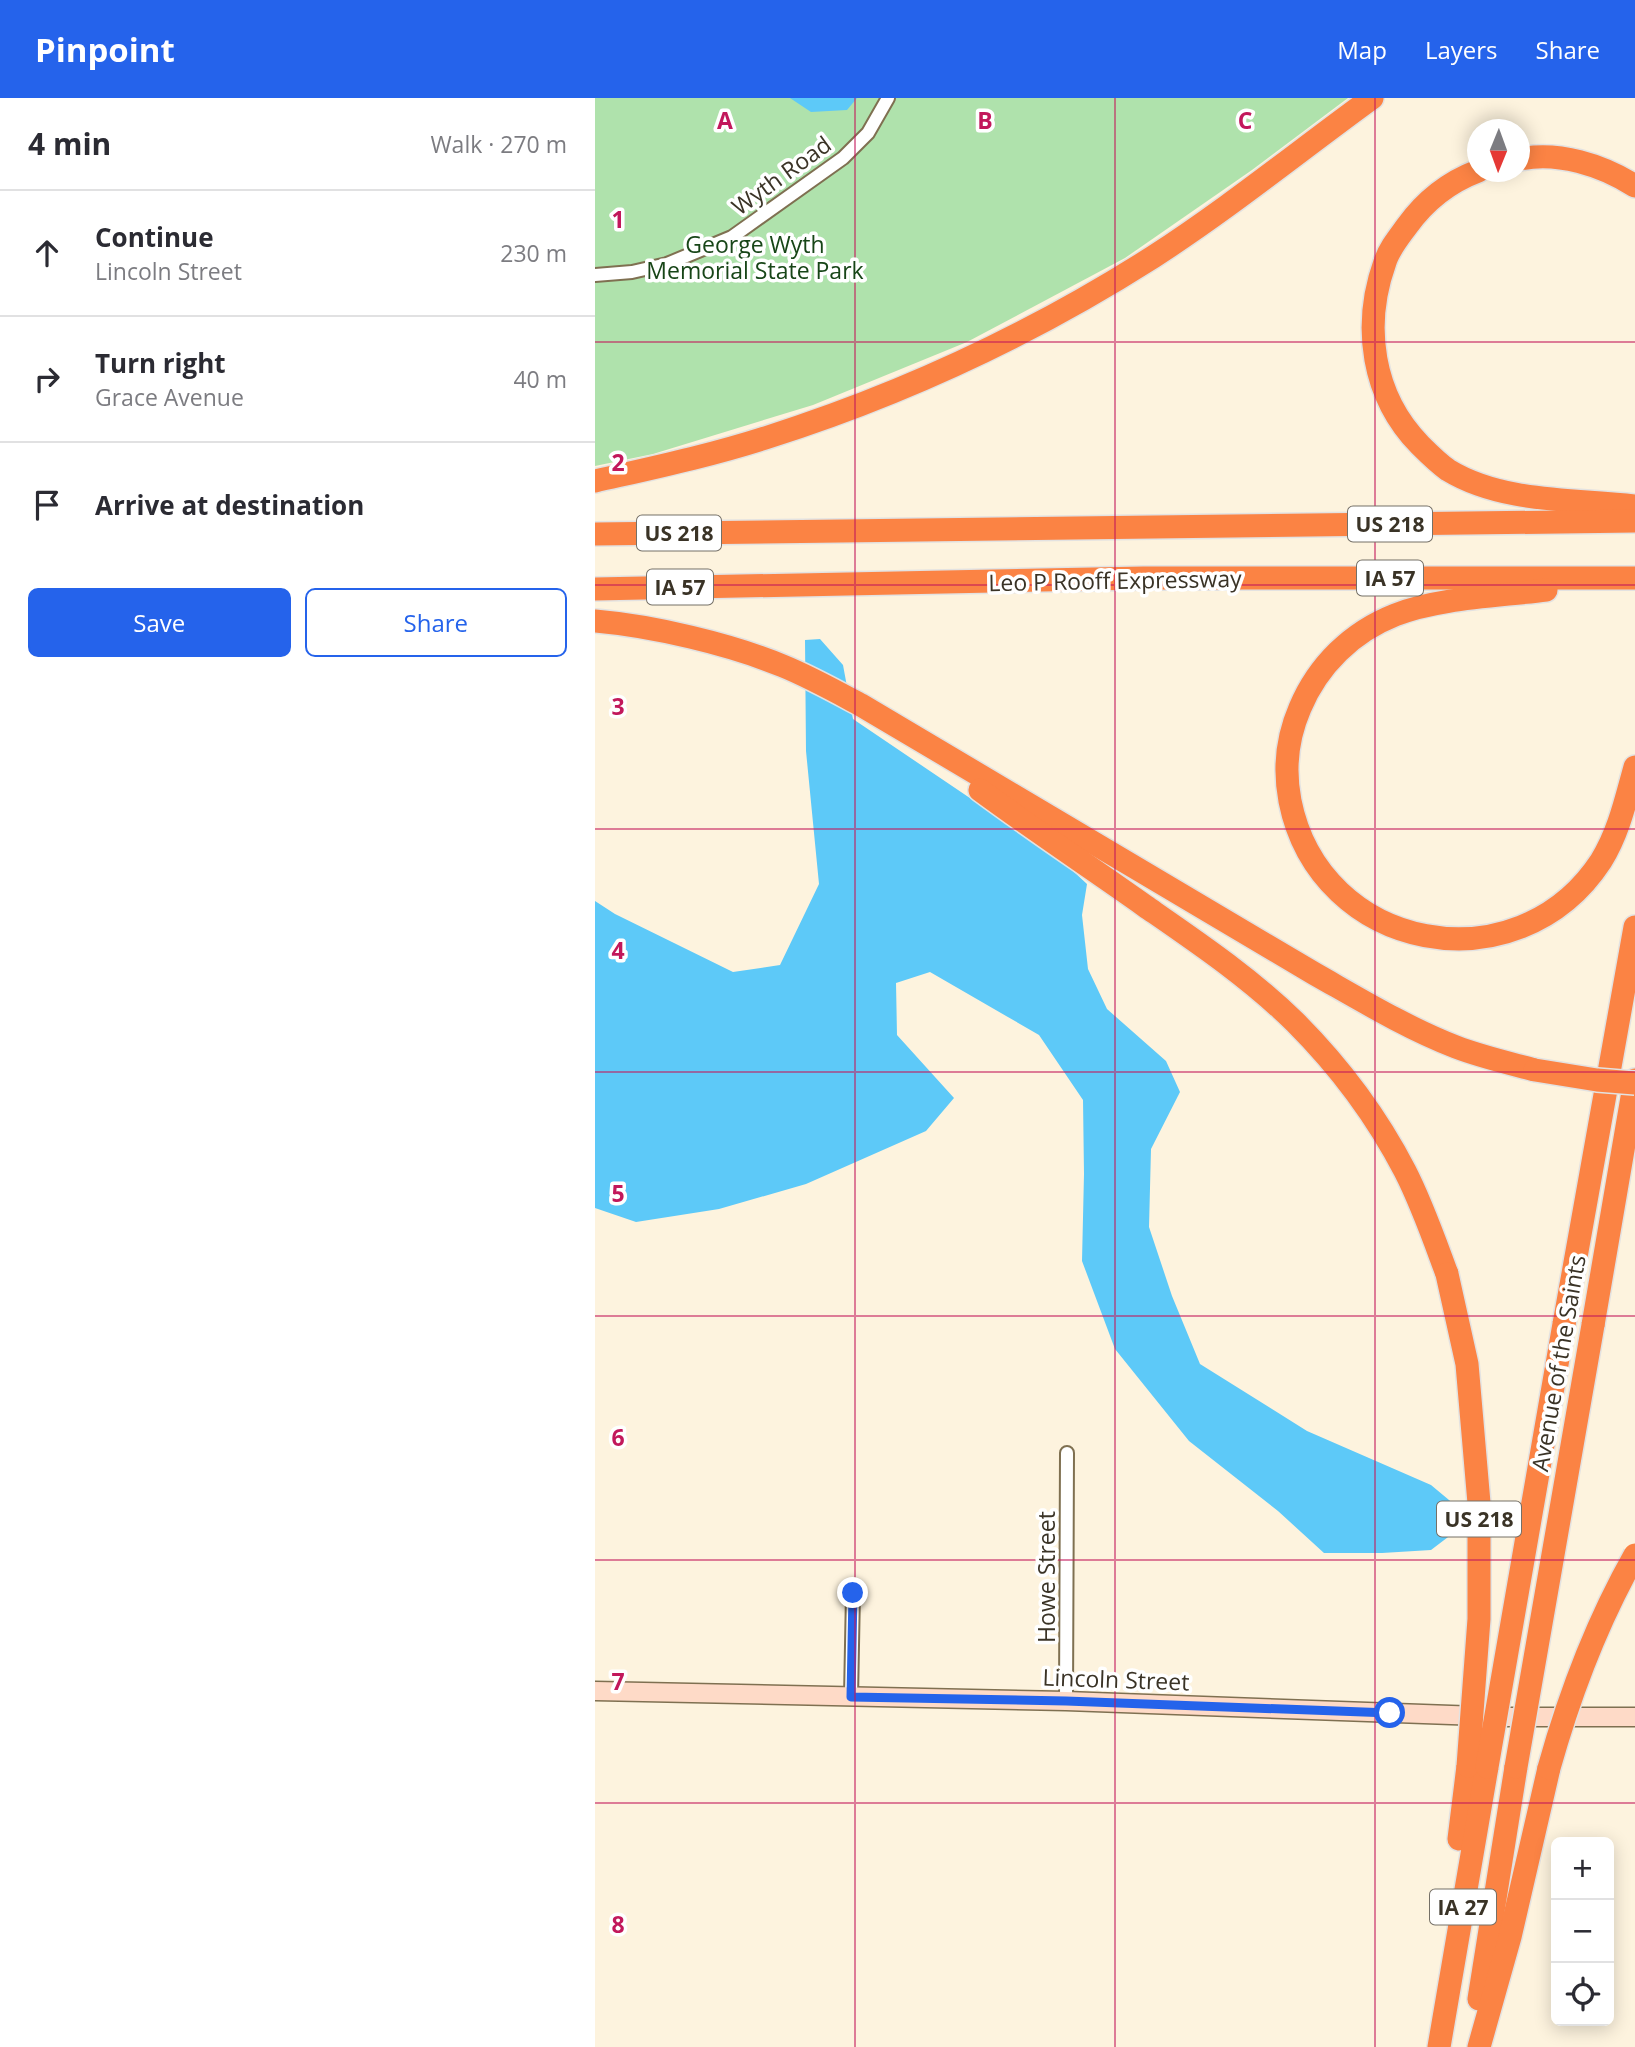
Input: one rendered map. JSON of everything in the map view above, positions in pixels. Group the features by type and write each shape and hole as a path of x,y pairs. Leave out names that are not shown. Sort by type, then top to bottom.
{"highway":[{"path":"595,481 764,439 882,396 1003,342 1102,288 1229,206 1372,98"},
{"path":"1530,158 1551,157 1593,165 1635,186"},
{"path":"1467,177 1443,189 1427,203 1396,241 1385,260 1374,304 1372,329 1378,376 1387,399 1398,419 1430,456 1470,481 1496,491 1635,506"},
{"name":"US 218","path":"595,534 1635,521"},
{"name":"Leo P Rooff Expressway","path":"595,589 1145,578 1635,579"},
{"path":"1635,579 1421,607 1378,622 1342,647 1311,686 1297,715 1286,774 1299,833 1316,865 1341,894 1355,906 1388,925 1426,937 1464,940 1486,938 1523,927 1572,895 1601,860 1613,838 1635,767"},
{"name":"US 218","path":"595,621 676,634 744,652 782,666 861,705 1024,822 1220,957 1287,1014 1359,1097 1404,1170 1447,1274 1467,1364 1479,1503 1478,1766 1444,1941 1433,2047"},
{"path":"861,705 1315,974 1425,1033 1457,1047 1535,1070 1597,1080 1635,1081"},
{"name":"Avenue of the Saints","path":"1439,2047 1478,1766 1564,1324 1635,927"},
{"name":"Avenue of the Saints","path":"1471,2047 1516,1767 1635,1081"},
{"path":"1479,2047 1510,1937 1549,1768 1574,1685 1594,1636 1635,1555"}],"main road":[{"name":"Lincoln Street","path":"595,1691 1066,1701 1468,1716 1635,1717"}],"street":[{"name":"Wyth Road","path":"595,275 632,272 667,264 732,237 843,158 868,133 888,98"},
{"name":"Howe Street","path":"1066,1701 1067,1453"},
{"path":"851,1697 853,1593"}],"green space":[{"name":"George Wyth Memorial State Park","path":"595,98 1348,98 1252,170 1125,258 967,342 813,405 653,454 595,466"}],"water":[{"path":"790,98 857,98 847,110 811,112"},
{"path":"820,639 843,665 853,719 1060,859 1087,884 1082,915 1088,969 1107,1009 1166,1061 1180,1092 1151,1149 1149,1227 1172,1296 1200,1364 1307,1431 1431,1485 1461,1510 1456,1531 1431,1550 1324,1553 1278,1511 1189,1441 1115,1349 1082,1261 1083,1100 1039,1035 930,972 896,983 897,1035 954,1098 926,1131 806,1184 719,1209 636,1222 595,1208 595,901 615,914 733,972 780,965 819,884 806,751 805,640"}],"route":[{"path":"853,1593 851,1697 1066,1701 1390,1713"}]}
